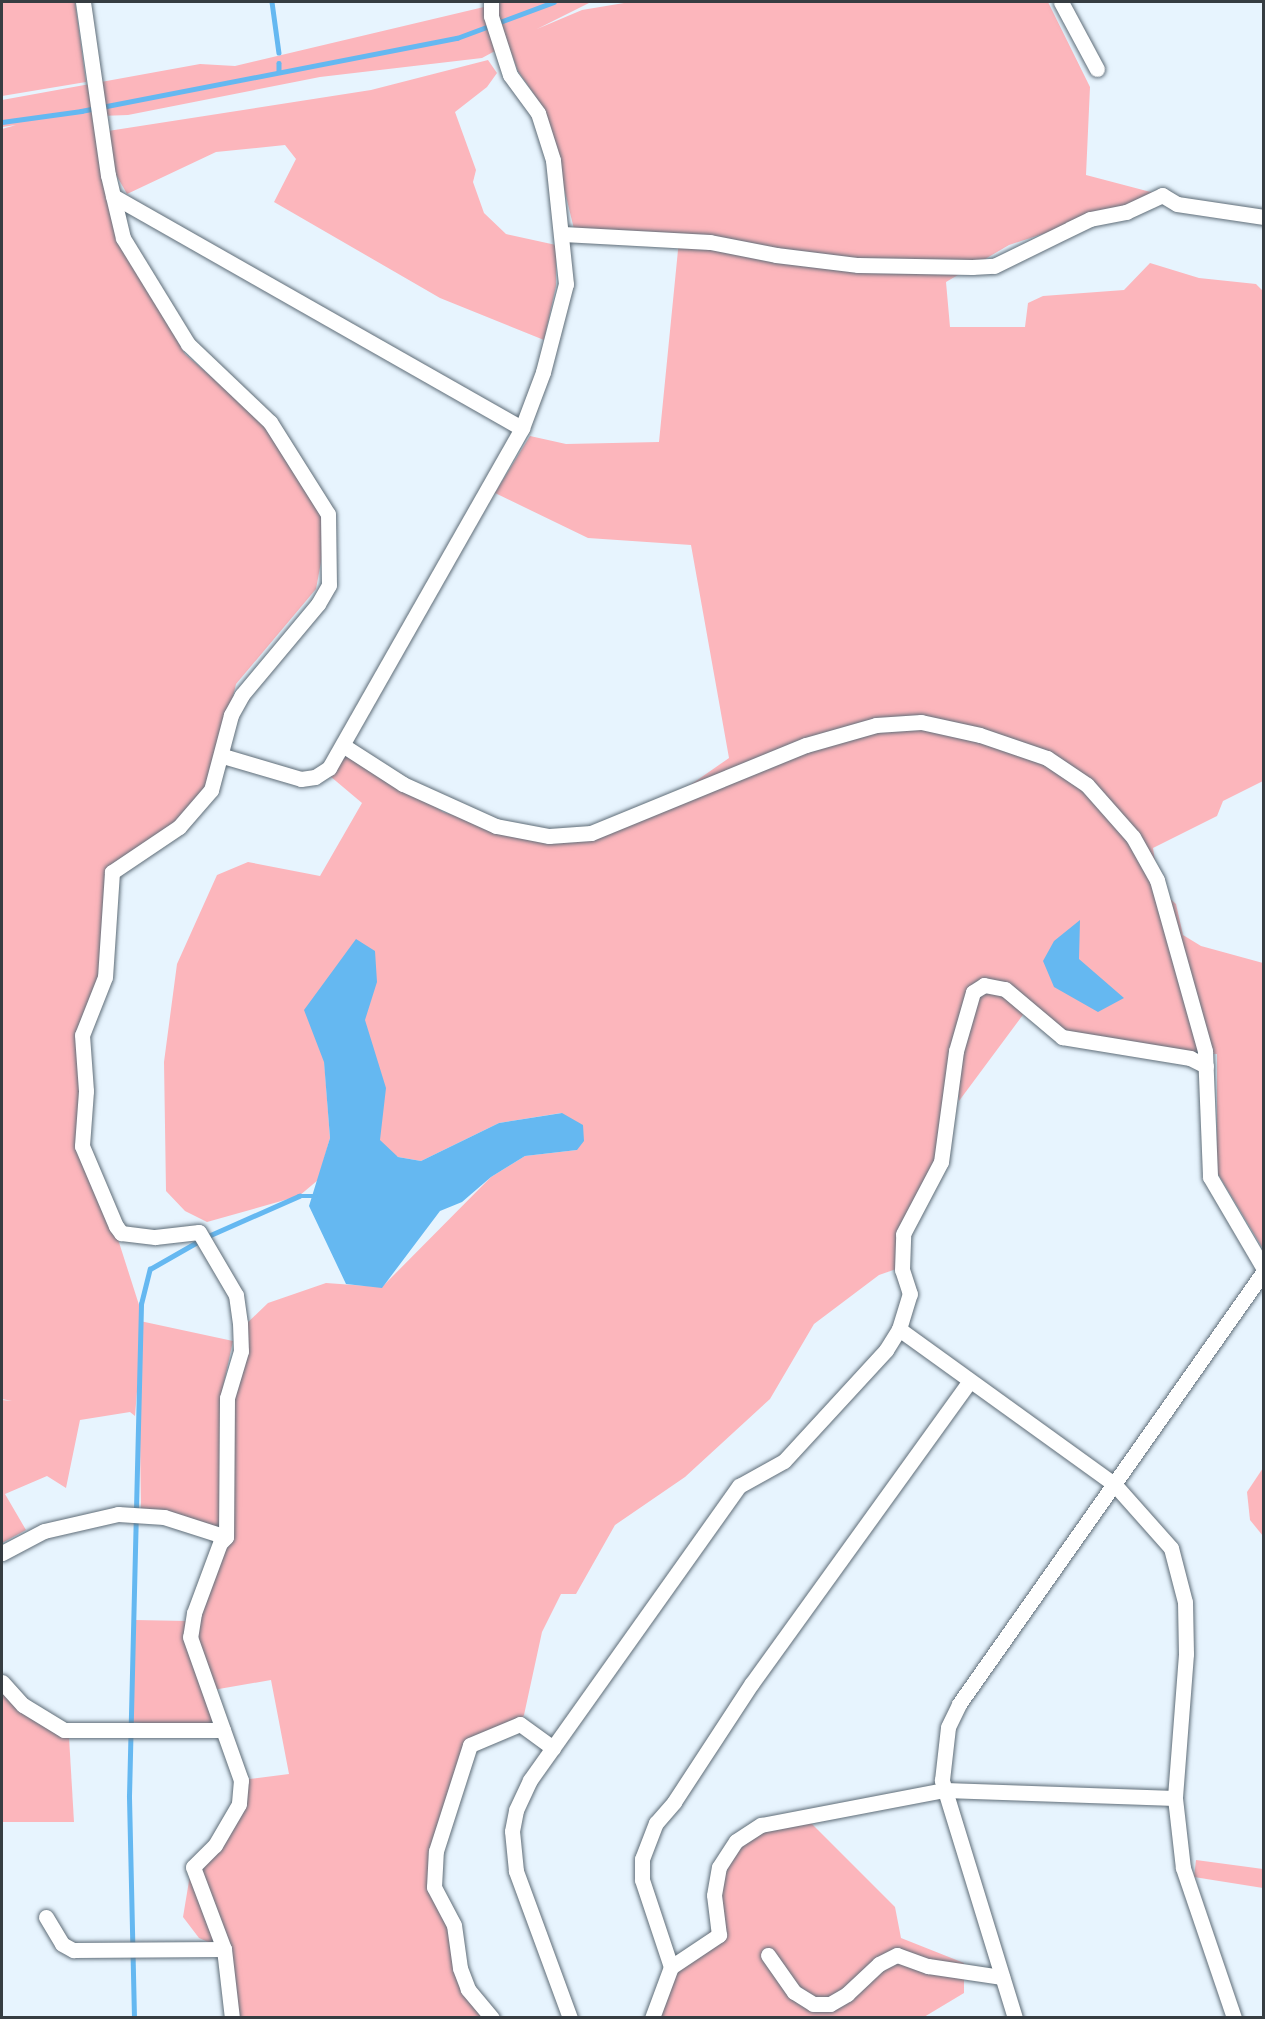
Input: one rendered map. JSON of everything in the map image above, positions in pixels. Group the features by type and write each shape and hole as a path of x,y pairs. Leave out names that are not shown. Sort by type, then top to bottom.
{"street":[{"path":"83,2 113,196 123,238 188,344 270,422 328,514 329,585 318,604 242,694 231,715 223,756 211,790 179,827 112,872 105,977 82,1035 86,1091 82,1146 116,1226 121,1233 155,1237 199,1232 236,1295 241,1352 227,1398 226,1537 220,1543 194,1613 190,1637 241,1780 239,1804 215,1845 193,1867 224,1948 232,2018"},
{"path":"1061,2 1096,69"},
{"path":"223,756 301,779 315,777 329,768 344,746 522,429 543,372 566,284 563,234 553,160 537,113 510,75 491,9"},
{"path":"563,234 710,242 777,255 858,265 972,267 994,266 1029,246 1089,219 1126,212 1162,195 1177,204 1263,217"},
{"path":"113,196 522,429"},
{"path":"344,746 403,784 496,826 549,836 591,833 806,745 876,725 921,722 980,735 1047,758 1087,785 1133,837 1156,880 1205,1051 1210,1177 1263,1270 959,1704 943,1744 945,1790 1015,2018"},
{"path":"570,2018 512,1852 516,1810 530,1780 739,1486 784,1461 885,1350 899,1329 910,1294 902,1270 903,1234 941,1162 956,1051 973,992 984,985 1005,989 1062,1037 1190,1058 1206,1066"},
{"path":"899,1329 1114,1485 1171,1548 1181,1581 1186,1654 1175,1798 1183,1868 1234,2018"},
{"path":"671,1967 642,1880 642,1859 656,1823 675,1802 752,1683 970,1381"},
{"path":"2,1553 44,1531 118,1514 165,1517 226,1537"},
{"path":"2,1682 23,1705 64,1730 139,1732 223,1730"},
{"path":"492,2018 468,1989 460,1968 454,1925 434,1887 436,1851 470,1744 520,1724 553,1748"},
{"path":"652,2018 671,1967 719,1935 714,1895 719,1867 736,1841 761,1825 945,1790 1175,1798"},
{"path":"46,1917 62,1944 73,1950 224,1948"},
{"path":"768,1955 794,1992 813,2004 830,2004 847,1994 879,1964 897,1955 928,1966 1002,1977"}],"shaded area":[{"path":"2,2 75,2 86,82 2,96"},
{"path":"505,2 591,2 537,29 582,10 630,2 1048,2 1090,87 1086,175 1162,195 1009,245 946,282 950,327 1025,327 1028,303 1043,296 1124,290 1150,263 1199,278 1256,284 1263,291 1263,781 1223,801 1217,816 1153,848 1159,889 1176,904 1183,935 1201,946 1263,963 1263,1249 1217,1172 1217,1054 1141,1050 1062,1037 1028,1008 959,1101 956,1058 937,1171 920,1207 902,1267 879,1275 814,1324 770,1399 685,1477 615,1525 576,1594 561,1594 542,1632 524,1715 520,1721 470,1745 454,1821 432,1882 454,1925 458,1968 492,2017 234,2017 224,1949 199,1938 183,1917 191,1869 215,1845 241,1780 289,1774 271,1680 213,1690 216,1730 132,1722 135,1620 187,1621 226,1537 227,1398 244,1326 268,1303 326,1283 382,1287 491,1177 525,1156 577,1150 561,1113 499,1123 421,1161 398,1157 379,1146 322,1033 330,1138 318,1180 299,1196 207,1222 185,1211 166,1191 164,1062 177,964 217,875 248,862 320,876 362,803 324,771 344,746 443,812 486,825 585,834 660,806 729,758 691,545 588,538 495,493 530,436 566,444 659,442 679,240 574,229 545,110 518,71 508,44 482,58 320,77 128,115 100,116 115,232 185,354 267,425 324,517 324,546 316,589 236,684 211,790 179,827 112,872 105,977 83,1045 82,1146 116,1233 140,1308 140,1321 233,1341 223,1387 219,1534 141,1509 139,1367 135,1416 130,1412 80,1420 66,1488 47,1476 5,1494 26,1530 2,1543 2,1400 12,1401 2,1399 2,129 16,125 2,127 2,100 200,64 235,66"},
{"path":"488,60 497,73 487,87 455,112 476,170 473,182 484,213 506,234 556,245 556,286 544,340 440,298 274,202 296,159 285,145 216,152 127,194 110,164 108,131 371,90"},
{"path":"1263,1468 1264,1536 1250,1520 1247,1492"},
{"path":"2,1681 69,1737 74,1822 2,1822"},
{"path":"805,1817 895,1907 901,1938 964,1963 964,1993 924,2017 652,2018 671,1967 712,1930 726,1857 777,1822"},
{"path":"1196,1860 1263,1869 1263,1888 1194,1877"}],"water":[{"path":"1080,920 1079,959 1124,998 1098,1012 1054,987 1043,961 1054,941"},
{"path":"356,939 375,951 377,982 365,1020 386,1088 380,1140 398,1157 421,1161 499,1123 562,1113 583,1125 584,1141 577,1150 525,1156 491,1177 462,1202 440,1211 382,1288 346,1284 309,1206 330,1138 324,1062 304,1010"}],"waterway":[{"path":"272,2 279,53"},
{"path":"2,122 81,111 457,38 554,2"},
{"path":"279,63 279,72"},
{"path":"134,2018 129,1796 141,1304 150,1269 206,1237 299,1196 316,1196"}]}
